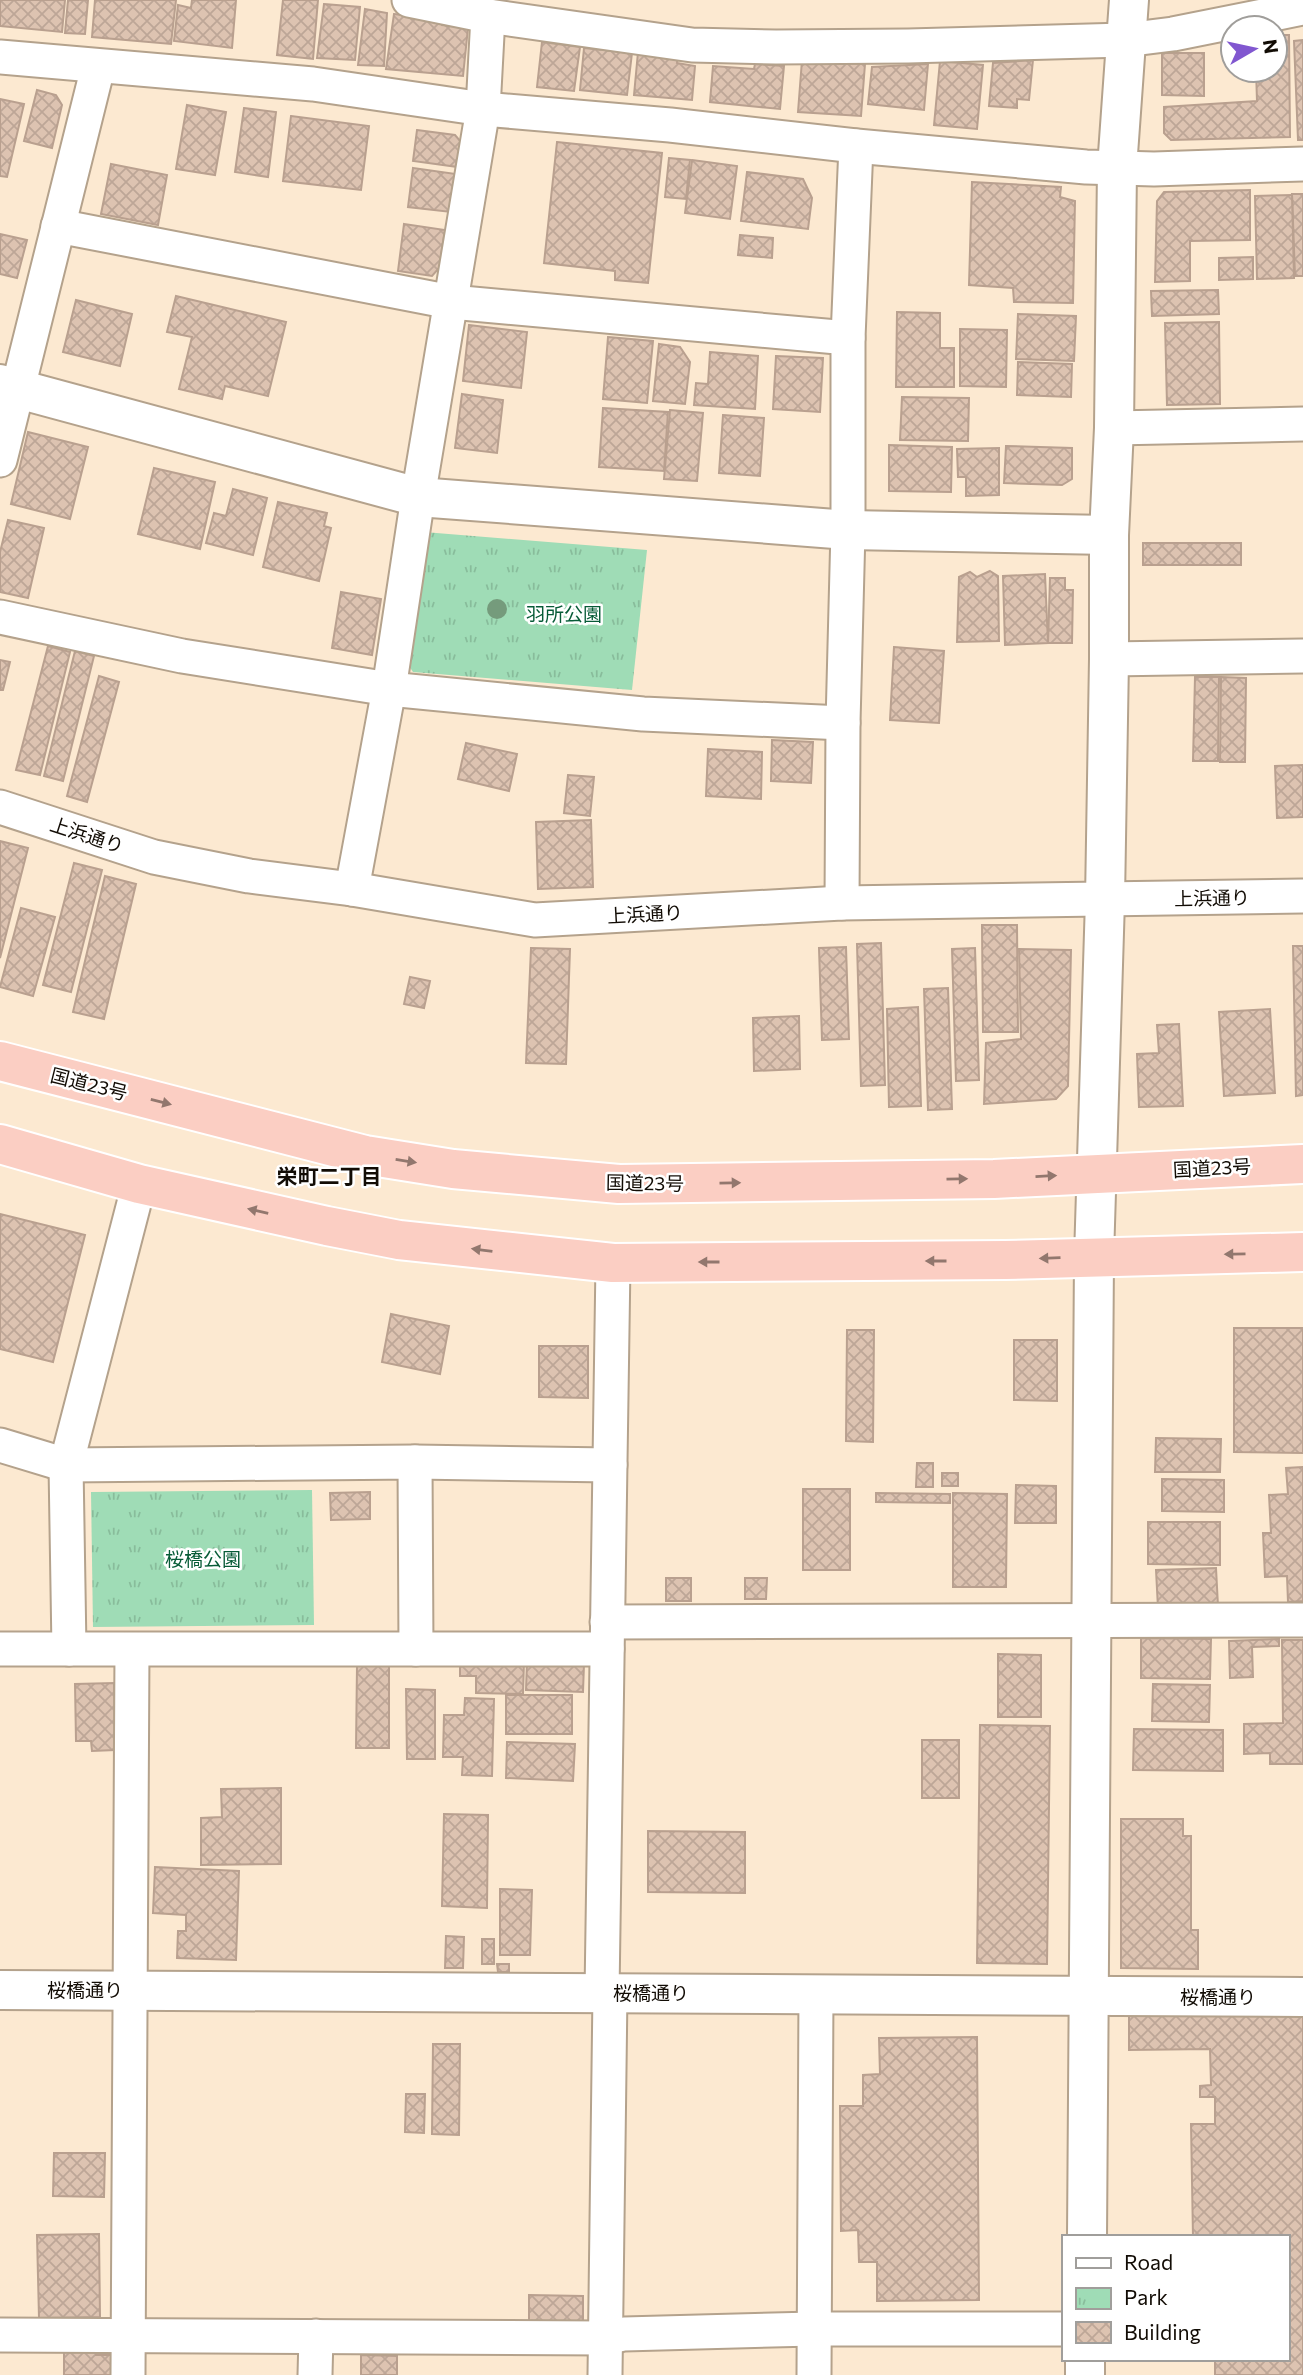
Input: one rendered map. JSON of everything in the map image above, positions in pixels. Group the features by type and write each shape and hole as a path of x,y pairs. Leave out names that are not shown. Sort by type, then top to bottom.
{"highway":[{"name":"国道23号","path":"0,1061 365,1155 453,1169 619,1184 980,1179 1303,1164"},
{"path":"0,1144 139,1184 399,1240 613,1263 1005,1260 1303,1252"}],"street":[{"path":"409,0 488,16 692,45 895,46 1125,40 1173,34 1303,8"},
{"path":"1087,2235 1094,1257 1105,900 1108,535 1114,428 1117,168 1129,0"},
{"path":"352,889 389,689 483,109 488,16"},
{"path":"0,57 313,84 483,109 670,125 856,146 1117,168 1303,164"},
{"path":"0,460 9,386 58,226 98,67"},
{"path":"842,904 848,338 856,146"},
{"path":"58,226 451,302 848,338"},
{"path":"9,386 418,497 848,530 1108,535"},
{"path":"1114,428 1303,424"},
{"path":"0,617 182,656 389,689 643,714 843,723"},
{"path":"1109,659 1303,656"},
{"name":"上浜通り","path":"0,807 154,857 249,876 352,889 535,920 842,904 1303,897"},
{"path":"69,1649 66,1465 139,1184"},
{"path":"605,2375 607,1636 613,1263"},
{"path":"0,1445 66,1465 415,1462 610,1465"},
{"path":"415,1462 416,1649"},
{"path":"0,1650 416,1649 607,1636 1091,1620 1303,1620"},
{"path":"128,2375 132,1650"},
{"name":"桜橋通り","path":"0,1990 1303,1997"},
{"path":"814,2375 816,1994"},
{"path":"0,2335 606,2338 624,2334 814,2329 1062,2329"},
{"path":"315,2375 316,2336"}],"green space":[{"name":"羽所公園","path":"424,532 647,550 632,690 413,672 403,657"},
{"name":"桜橋公園","path":"312,1490 314,1625 93,1627 91,1492"}],"building":[{"path":"0,0 65,0 62,32 0,26"},
{"path":"68,0 88,0 85,34 65,33"},
{"path":"95,0 176,0 171,44 92,37"},
{"path":"192,0 236,0 232,48 174,41 178,5 191,8"},
{"path":"283,0 318,0 313,59 277,55"},
{"path":"324,4 360,7 355,60 317,58"},
{"path":"365,9 387,13 384,66 358,65"},
{"path":"394,14 440,20 442,25 468,28 463,76 386,69"},
{"path":"1289,35 1290,137 1171,140 1164,133 1164,107 1257,101 1256,84 1289,84"},
{"path":"1303,40 1303,140 1298,140 1294,41"},
{"path":"542,42 580,47 574,91 537,87"},
{"path":"584,48 632,53 627,95 580,90"},
{"path":"638,52 678,57 677,63 695,66 692,100 634,95"},
{"path":"1162,53 1204,53 1204,96 1162,95"},
{"path":"802,60 865,64 861,116 798,112"},
{"path":"1033,60 1029,100 1017,99 1017,108 989,106 993,63"},
{"path":"940,61 983,65 977,129 934,125"},
{"path":"755,64 784,66 780,109 710,102 713,66 754,69"},
{"path":"928,64 924,110 868,104 872,67"},
{"path":"37,90 56,95 62,105 52,148 24,141"},
{"path":"0,99 24,104 7,177 0,176"},
{"path":"187,105 226,112 215,175 176,169"},
{"path":"244,108 276,112 268,177 235,172"},
{"path":"291,116 369,126 361,190 283,181"},
{"path":"417,130 455,135 461,142 458,167 413,161"},
{"path":"557,142 662,153 648,283 615,280 615,271 544,263"},
{"path":"669,158 690,160 686,199 665,197"},
{"path":"692,160 737,166 730,219 685,213"},
{"path":"111,164 167,175 158,225 101,214"},
{"path":"413,168 456,174 451,212 408,207"},
{"path":"747,172 803,179 812,198 808,229 741,221"},
{"path":"972,182 1061,187 1060,197 1075,201 1073,303 1014,302 1013,288 969,285"},
{"path":"1250,190 1250,240 1190,241 1190,281 1155,282 1157,201 1164,192"},
{"path":"1292,194 1303,194 1303,276 1295,276"},
{"path":"1292,195 1294,278 1257,279 1255,196"},
{"path":"404,224 445,230 439,268 432,276 398,271"},
{"path":"0,234 27,240 17,278 0,274"},
{"path":"740,235 773,238 772,258 738,255"},
{"path":"1253,257 1253,279 1219,280 1219,258"},
{"path":"1218,290 1219,314 1152,316 1151,291"},
{"path":"176,296 286,322 268,396 225,386 222,399 179,389 192,337 167,332"},
{"path":"76,300 132,314 120,366 63,352"},
{"path":"897,312 940,313 940,348 954,348 954,387 896,387"},
{"path":"1018,314 1076,316 1074,361 1016,359"},
{"path":"1219,322 1220,404 1167,405 1165,323"},
{"path":"469,325 527,332 521,388 463,381"},
{"path":"960,329 1007,330 1006,387 960,386"},
{"path":"608,337 653,341 647,403 603,399"},
{"path":"659,344 680,347 690,362 685,404 653,401"},
{"path":"710,352 758,356 755,409 694,405 696,383 708,384"},
{"path":"776,356 823,358 820,412 773,409"},
{"path":"1018,362 1072,364 1071,397 1017,395"},
{"path":"462,394 503,400 497,453 455,448"},
{"path":"902,397 969,398 968,441 900,440"},
{"path":"603,408 668,412 664,471 599,467"},
{"path":"670,410 703,413 697,481 664,479"},
{"path":"723,415 764,418 760,476 719,473"},
{"path":"28,432 88,447 70,519 11,504"},
{"path":"889,445 952,447 951,492 889,491"},
{"path":"1006,446 1072,448 1072,479 1062,485 1004,483"},
{"path":"999,448 999,495 966,496 966,477 958,477 957,449"},
{"path":"154,468 215,482 200,549 138,534"},
{"path":"233,489 267,498 253,555 206,543 214,513 226,516"},
{"path":"278,502 327,513 324,526 331,528 319,581 263,567"},
{"path":"8,520 44,528 28,598 0,592 0,552"},
{"path":"1143,543 1241,543 1241,565 1143,565"},
{"path":"990,571 998,576 999,641 957,642 959,577 970,572 977,577"},
{"path":"1045,574 1048,643 1005,645 1003,576"},
{"path":"1050,578 1065,578 1065,590 1073,590 1072,643 1048,643"},
{"path":"341,592 381,599 372,655 332,648"},
{"path":"48,646 70,652 40,775 16,770"},
{"path":"894,647 944,651 939,723 890,720"},
{"path":"75,651 94,656 63,781 44,776"},
{"path":"0,660 10,662 3,690 0,690"},
{"path":"99,676 119,682 87,802 67,796"},
{"path":"1195,677 1219,677 1218,761 1193,761"},
{"path":"1221,677 1246,678 1245,762 1220,762"},
{"path":"772,740 813,742 811,783 771,781"},
{"path":"466,743 517,754 509,791 458,779"},
{"path":"708,749 762,752 761,799 706,796"},
{"path":"1303,765 1303,817 1277,818 1275,766"},
{"path":"568,775 594,777 590,816 564,813"},
{"path":"591,820 593,887 538,889 536,822"},
{"path":"0,841 28,848 0,958"},
{"path":"74,863 102,870 71,992 43,985"},
{"path":"105,876 136,884 104,1019 73,1012"},
{"path":"21,908 55,917 33,996 0,987"},
{"path":"982,925 1017,925 1018,1032 983,1032"},
{"path":"881,943 885,1085 861,1086 857,944"},
{"path":"1293,946 1303,946 1303,1095 1296,1096"},
{"path":"846,947 849,1039 822,1040 819,948"},
{"path":"531,948 570,949 566,1064 526,1063"},
{"path":"975,948 979,1080 956,1081 952,949"},
{"path":"1019,949 1071,950 1068,1086 1056,1099 984,1104 986,1043 1021,1039"},
{"path":"410,977 430,981 424,1008 404,1004"},
{"path":"948,988 952,1109 928,1110 924,989"},
{"path":"918,1007 921,1106 889,1107 887,1009"},
{"path":"1270,1009 1275,1093 1224,1096 1219,1012"},
{"path":"799,1016 800,1069 754,1071 753,1018"},
{"path":"1179,1024 1183,1106 1139,1107 1137,1054 1159,1053 1157,1025"},
{"path":"0,1214 85,1235 53,1362 0,1349"},
{"path":"391,1314 449,1326 440,1374 382,1362"},
{"path":"1234,1328 1303,1328 1303,1453 1234,1452"},
{"path":"847,1330 874,1330 873,1442 846,1441"},
{"path":"1014,1340 1057,1340 1057,1401 1014,1400"},
{"path":"539,1346 588,1346 588,1398 539,1397"},
{"path":"1156,1438 1221,1439 1220,1472 1155,1472"},
{"path":"917,1463 933,1463 933,1487 916,1487"},
{"path":"1303,1467 1303,1601 1288,1602 1287,1576 1265,1577 1263,1533 1271,1533 1269,1495 1288,1494 1286,1468"},
{"path":"942,1473 958,1473 958,1486 942,1486"},
{"path":"1162,1479 1224,1480 1224,1512 1162,1511"},
{"path":"1016,1485 1056,1486 1056,1523 1015,1523"},
{"path":"803,1489 850,1489 850,1570 803,1570"},
{"path":"370,1492 370,1519 331,1520 330,1493"},
{"path":"876,1493 950,1494 950,1503 876,1502"},
{"path":"953,1493 1007,1494 1006,1587 953,1587"},
{"path":"1148,1522 1220,1522 1220,1565 1148,1564"},
{"path":"1216,1568 1218,1606 1158,1608 1156,1570"},
{"path":"666,1578 691,1578 691,1601 666,1601"},
{"path":"745,1578 767,1578 766,1599 745,1599"},
{"path":"1141,1638 1211,1639 1210,1679 1141,1678"},
{"path":"1279,1639 1279,1646 1252,1647 1253,1677 1230,1678 1229,1641"},
{"path":"1282,1640 1303,1640 1303,1764 1270,1764 1270,1753 1244,1754 1244,1724 1283,1723"},
{"path":"998,1654 1041,1655 1041,1717 998,1717"},
{"path":"460,1659 524,1661 523,1694 476,1693 476,1676 460,1676"},
{"path":"527,1662 584,1664 583,1692 526,1690"},
{"path":"357,1666 389,1666 389,1748 356,1748"},
{"path":"114,1683 115,1750 92,1751 91,1741 76,1741 75,1684"},
{"path":"1153,1684 1210,1685 1209,1722 1152,1721"},
{"path":"406,1689 435,1690 435,1759 407,1759"},
{"path":"506,1695 572,1695 572,1734 506,1734"},
{"path":"465,1698 494,1699 492,1776 462,1775 463,1757 443,1757 444,1715 464,1715"},
{"path":"980,1725 1050,1726 1047,1964 977,1963"},
{"path":"1134,1729 1223,1730 1223,1771 1133,1770"},
{"path":"922,1740 959,1740 959,1798 922,1798"},
{"path":"507,1742 575,1744 573,1781 506,1778"},
{"path":"281,1788 281,1864 201,1865 201,1818 222,1817 221,1789"},
{"path":"444,1814 488,1815 487,1908 442,1906"},
{"path":"1121,1819 1183,1819 1183,1836 1191,1836 1191,1930 1198,1930 1198,1969 1121,1968"},
{"path":"648,1831 745,1832 745,1893 648,1892"},
{"path":"155,1867 239,1871 236,1960 177,1958 178,1931 186,1931 186,1915 153,1913"},
{"path":"500,1889 532,1890 530,1955 500,1955"},
{"path":"446,1936 464,1937 463,1968 445,1968"},
{"path":"482,1939 494,1939 494,1964 482,1964"},
{"path":"497,1964 509,1964 509,1972 498,1972"},
{"path":"1303,2012 1303,2375 1215,2375 1215,2361 1289,2361 1289,2235 1193,2235 1191,2124 1215,2124 1215,2097 1200,2097 1200,2086 1211,2085 1210,2049 1129,2050 1129,2014"},
{"path":"977,2037 979,2300 877,2301 877,2262 859,2262 858,2230 841,2231 840,2106 863,2106 863,2075 880,2074 879,2038"},
{"path":"433,2044 460,2044 459,2135 432,2134"},
{"path":"406,2094 425,2094 424,2133 405,2132"},
{"path":"54,2153 105,2153 104,2197 53,2196"},
{"path":"99,2234 100,2317 39,2318 37,2235"},
{"path":"529,2295 583,2296 583,2324 529,2323"},
{"path":"64,2344 96,2344 96,2355 111,2355 111,2375 64,2375"},
{"path":"361,2355 397,2356 397,2375 361,2375"}],"district":[{"name":"栄町二丁目","path":"329,1177"}]}
